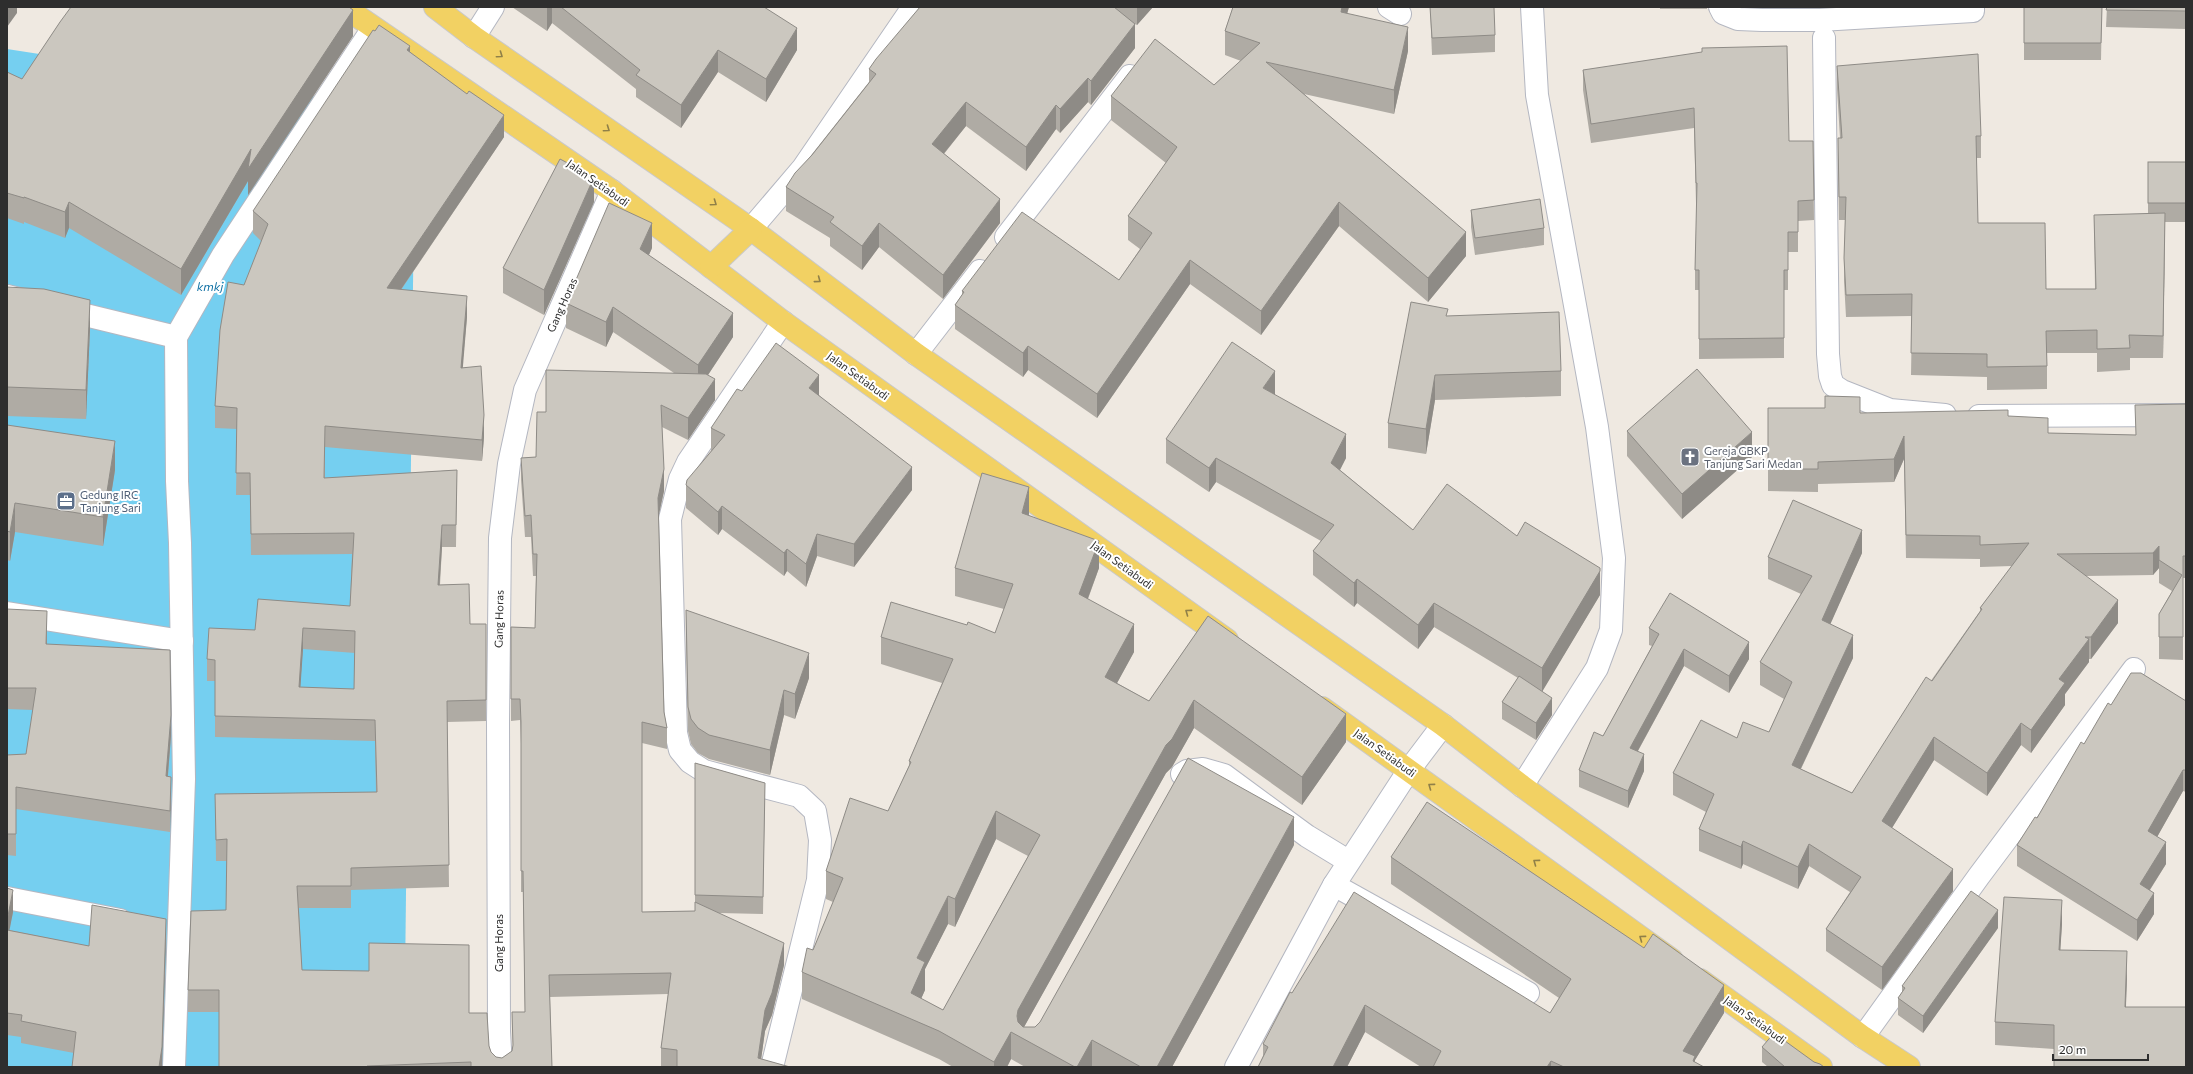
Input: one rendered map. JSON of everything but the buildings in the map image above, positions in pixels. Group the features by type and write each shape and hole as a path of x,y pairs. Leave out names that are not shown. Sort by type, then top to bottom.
{"main road":[{"name":"Jalan Setiabudi","path":"344,7 612,191 783,322 1241,650"},
{"path":"435,7 474,37 751,229 916,354 1443,725 1522,786 1863,1037 1908,1067"},
{"path":"711,267 751,229"},
{"name":"Jalan Setiabudi","path":"1306,696 1821,1067"}],"street":[{"path":"474,37 493,7"},
{"path":"751,229 803,168 913,7"},
{"path":"1522,786 1597,668 1611,630 1614,558 1597,427 1537,95 1532,7"},
{"path":"1720,7 1723,13 1738,19 1820,20 1966,12 1973,11 1973,7"},
{"path":"174,1067 170,930 184,779 180,543 176,481 176,337 223,255 373,28"},
{"path":"1824,38 1828,354 1830,376 1834,384 1842,391 1890,410 1961,416 2186,415"},
{"path":"916,354 1140,62"},
{"name":"Gang Horas","path":"502,1067 499,1023 498,707 500,538 507,479 525,390 612,191"},
{"path":"7,296 176,337"},
{"path":"772,1067 818,880 820,840 815,811 799,796 704,771 690,762 680,750 676,733 670,519 680,479 688,462 783,322"},
{"path":"7,612 182,641"},
{"path":"1863,1037 1979,876 2134,669"},
{"path":"1236,1067 1334,885 1409,770 1443,725"},
{"path":"1170,792 1177,779 1187,771 1203,769 1224,775 1307,836 1348,862"},
{"path":"1334,885 1528,993"},
{"path":"7,898 139,924"}],"water":[{"name":"kmkj","path":"7,49 415,112 404,1067 7,1067"}],"place":[{"name":"Gereja GBKP Tanjung Sari Medan","path":"1690,457"},
{"name":"Gedung IRC Tanjung Sari","path":"66,501"}]}
